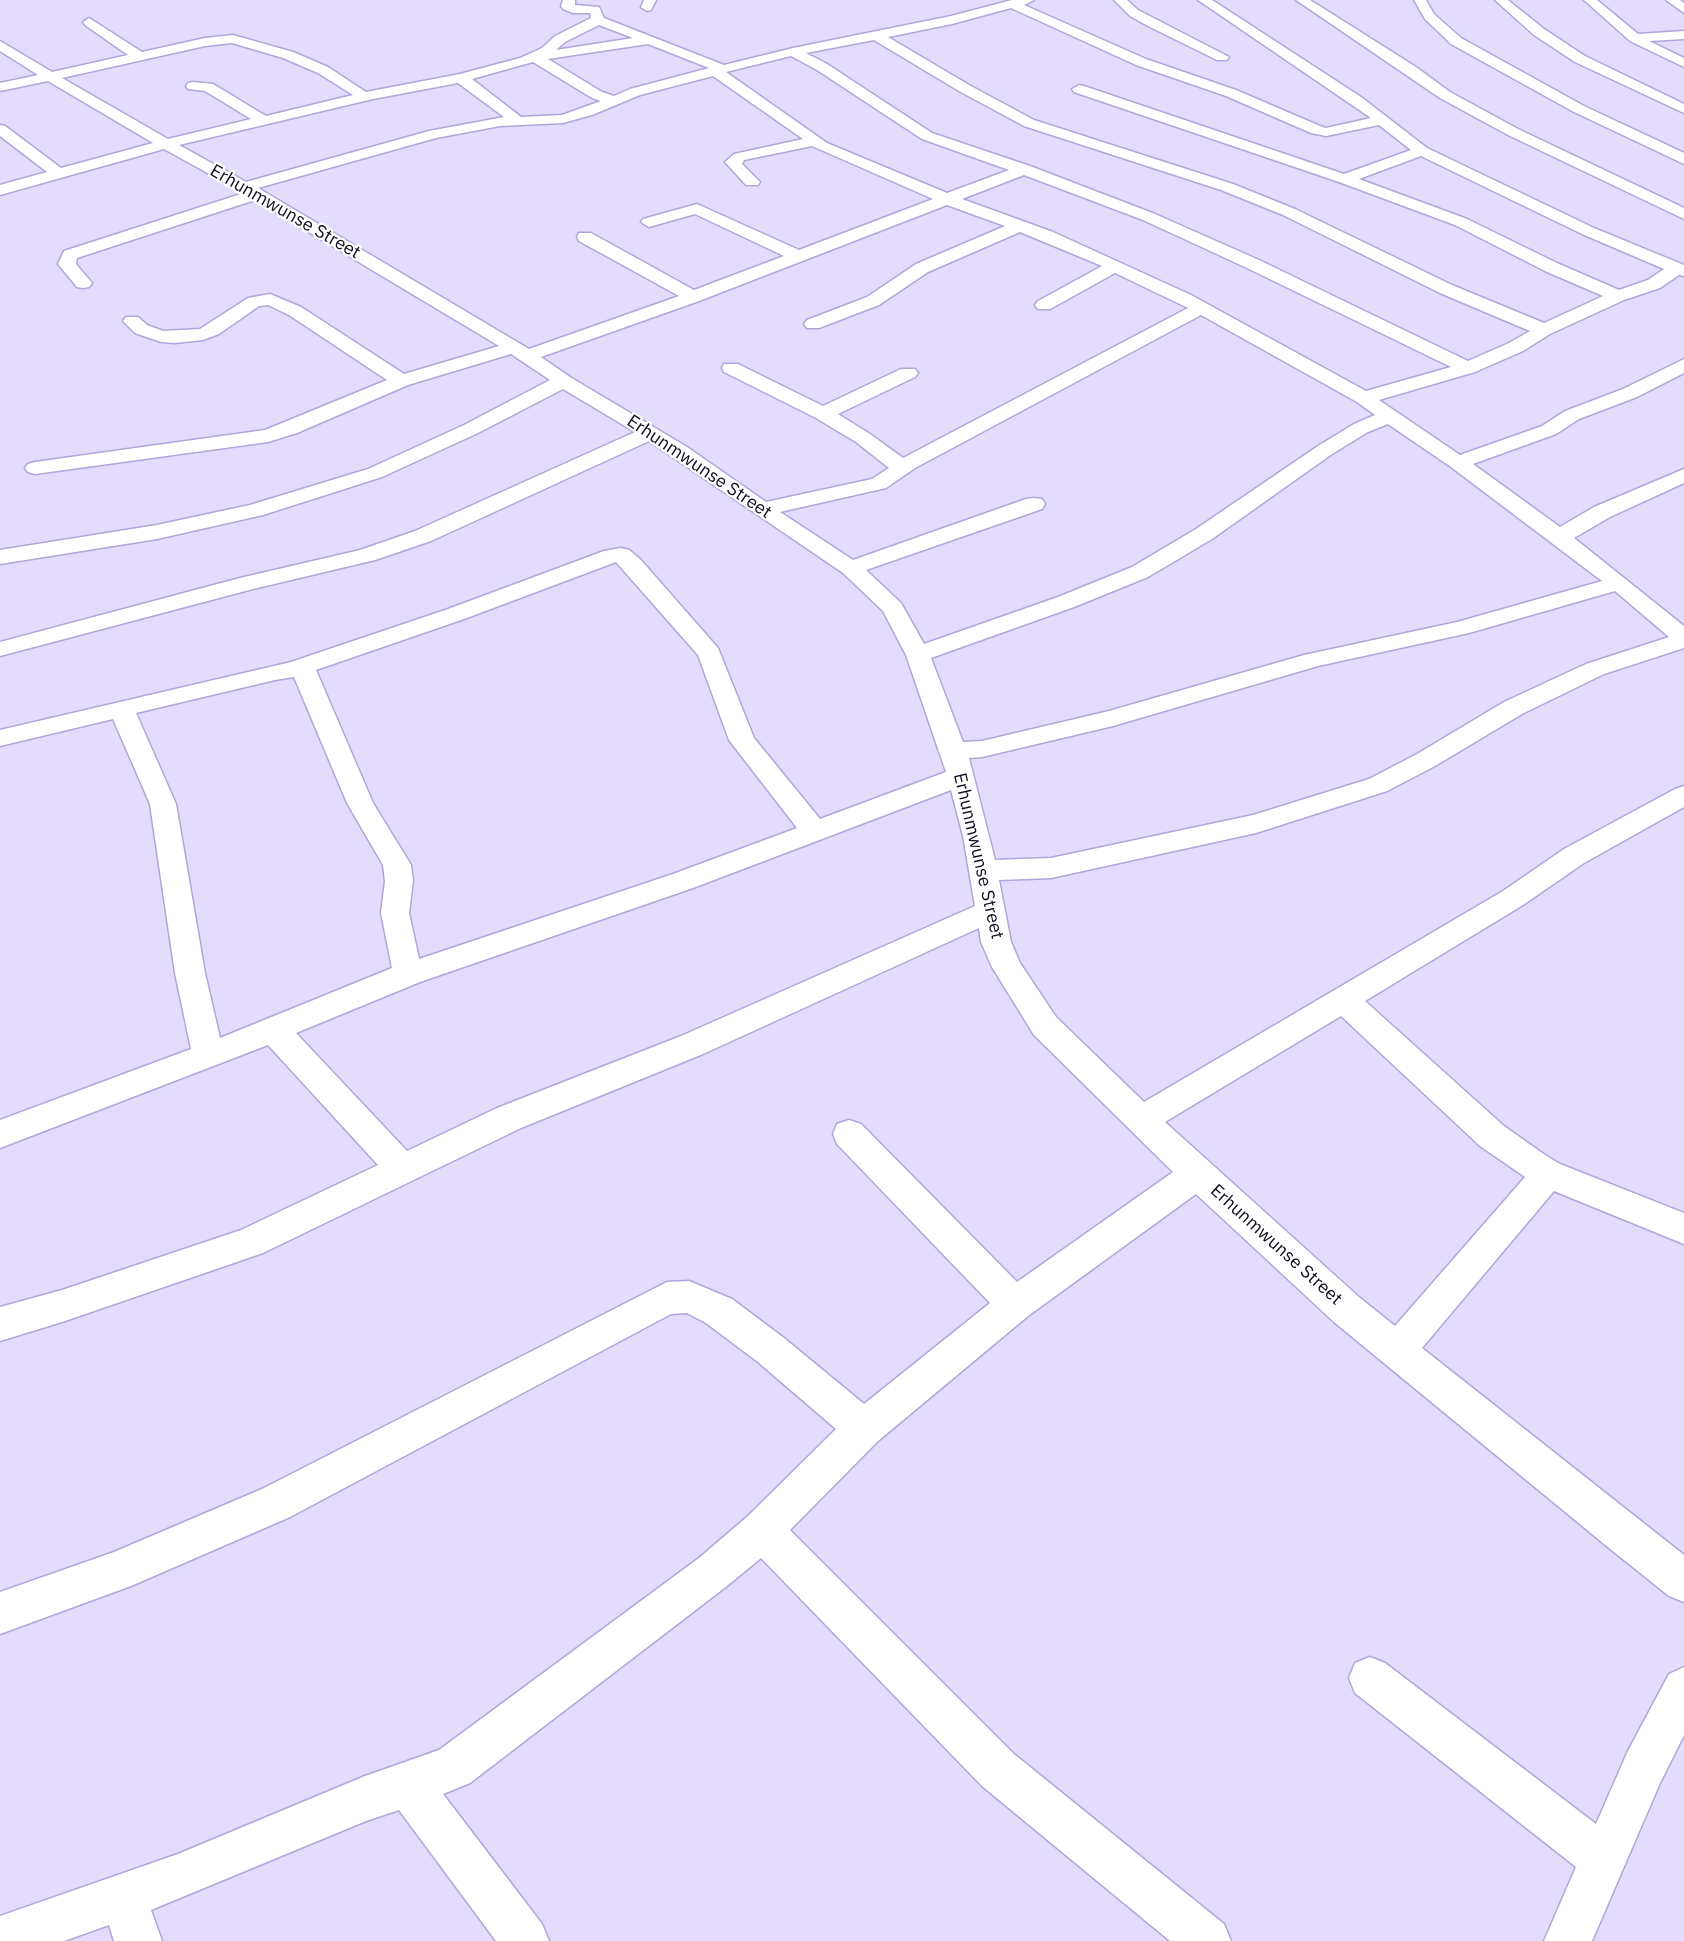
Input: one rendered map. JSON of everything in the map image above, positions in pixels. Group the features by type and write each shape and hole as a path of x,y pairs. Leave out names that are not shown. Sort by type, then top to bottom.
{"street":[{"path":"569,0 567,6 573,9 595,10 598,20"},
{"path":"82,283 67,264 70,255 251,190 434,134 465,127 563,119 635,92 719,70 1028,0"},
{"path":"1120,0 1134,13 1152,24 1222,57"},
{"path":"1204,0 1356,100 1422,151 1588,231 1681,269"},
{"path":"1302,0 1411,70 1445,95 1513,132 1684,214"},
{"path":"1420,0 1429,16 1456,40 1579,109 1684,159"},
{"path":"1501,0 1539,32 1580,59 1684,109"},
{"path":"1590,0 1635,38 1684,63"},
{"path":"1672,0 1684,9"},
{"path":"1012,4 1141,62 1231,93 1316,130 1326,132 1383,120"},
{"path":"535,57 560,39 598,20 651,39 719,70 815,141 850,159 1116,266 1201,308 1364,398 1391,416 1619,583 1674,616 1684,639 1595,669 1513,708 1388,780 1256,825 1051,868 983,870"},
{"path":"88,22 139,56"},
{"path":"1635,38 1684,35"},
{"path":"877,36 964,88 1029,123 1173,168 1248,195 1405,267 1446,289 1544,330"},
{"path":"0,87 139,56 232,39 288,55 323,70 354,88 363,98"},
{"path":"0,190 165,144 460,78 535,57 651,39"},
{"name":"Erhunmwunse Street","path":"0,45 48,76 165,144 251,190 520,352 563,381 680,451 851,568 893,608 918,655 957,764 978,836 996,942 1007,967 1045,1026 1197,1174 1347,1310 1684,1581"},
{"path":"793,52 822,67 927,136 1088,192 1222,250 1468,368"},
{"path":"535,57 597,95 615,101"},
{"path":"460,78 519,122"},
{"path":"193,86 208,87 264,121"},
{"path":"1079,89 1344,179 1461,222 1551,267 1618,296"},
{"path":"0,129 58,173"},
{"path":"752,182 735,166 733,162 739,157 815,141"},
{"path":"1344,179 1422,151"},
{"path":"35,468 268,436 305,423 401,381 445,366 520,352 693,297 1024,169"},
{"path":"649,222 696,209 798,256"},
{"path":"813,324 873,301 922,268 1020,226"},
{"path":"585,237 693,297"},
{"path":"1044,304 1116,266"},
{"path":"1364,398 1468,368 1516,347 1544,330 1618,296 1654,284 1681,269"},
{"path":"132,321 141,329 161,336 176,338 203,334 213,330 244,307 254,302 270,299 295,311 401,381"},
{"path":"762,509 879,484 900,469 1201,308"},
{"path":"1458,463 1549,430 1572,415 1630,393 1684,364"},
{"path":"731,368 823,414 863,438 894,461 900,469"},
{"path":"823,414 908,373"},
{"path":"0,557 157,532 255,510 364,476 471,429 563,381"},
{"path":"918,655 1066,602 1140,572 1204,534 1325,450 1361,428 1391,416"},
{"path":"0,650 227,588 367,555 412,540 650,433"},
{"path":"1559,537 1602,512 1684,475"},
{"path":"851,568 1034,504"},
{"path":"0,738 295,669 456,614 612,556 621,555 632,564 709,653 742,740 814,831"},
{"path":"0,1134 208,1056 409,974 683,881 814,831 957,764 982,749 1113,718 1313,660 1461,628 1619,583"},
{"path":"295,669 308,676 317,704 360,803 397,865 399,881 395,913 403,957 409,974"},
{"path":"122,708 163,804 190,973 208,1056"},
{"path":"1141,1120 1513,898 1574,856 1684,795"},
{"path":"0,1324 62,1306 250,1242 509,1118 692,1045 990,911"},
{"path":"1343,999 1492,1136 1548,1174 1684,1229"},
{"path":"273,1029 402,1170"},
{"path":"849,1134 1015,1304"},
{"path":"0,1940 178,1877 365,1799 454,1767 713,1572 762,1530 864,1428 1015,1304 1197,1174"},
{"path":"1397,1351 1548,1174"},
{"path":"0,1613 117,1572 276,1503 667,1298 689,1297 719,1311 771,1350 864,1428"},
{"path":"762,1530 998,1770 1207,1941"},
{"path":"1370,1678 1604,1859"},
{"path":"1568,1941 1644,1767 1684,1689"},
{"path":"408,1785 525,1941"},
{"path":"123,1896 138,1941"}]}
